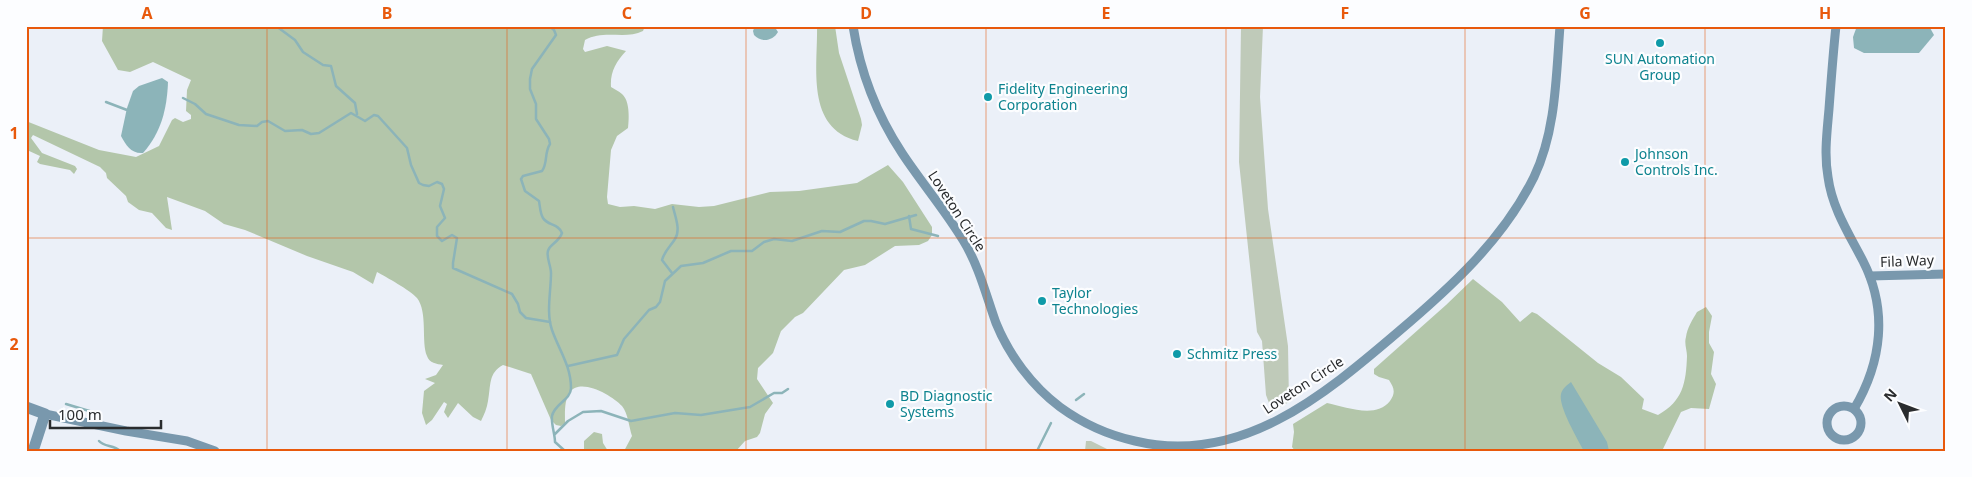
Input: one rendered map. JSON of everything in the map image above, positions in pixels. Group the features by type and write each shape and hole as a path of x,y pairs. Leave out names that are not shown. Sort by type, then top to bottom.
{"street":[{"name":"Loveton Circle","path":"853,26 864,74 887,128 902,153 965,243 976,266 1001,334 1010,351 1027,374 1051,400 1090,425 1125,439 1160,446 1182,447 1221,442 1246,434 1268,425 1299,408 1359,365 1434,302 1462,275 1505,224 1527,190 1540,164 1552,118 1560,26"},
{"path":"1836,26 1827,140 1830,192 1843,224 1870,276 1878,309 1878,344 1870,377 1854,409"},
{"name":"Fila Way","path":"1870,276 1946,274"},
{"path":"26,407 45,414 117,430 186,441 215,451"},
{"path":"33,451 45,414"}],"green space":[{"path":"103,26 645,26 643,31 636,34 592,37 585,40 583,49 585,52 607,46 626,51 613,72 611,87 625,97 629,119 628,128 617,136 611,150 608,204 620,207 634,206 655,209 672,204 699,207 714,206 770,192 799,191 857,183 888,165 903,182 932,227 932,235 928,241 919,245 895,246 865,265 844,270 803,313 795,317 781,331 773,353 758,368 757,379 773,403 765,414 760,433 757,437 745,441 736,451 624,451 632,436 624,409 612,397 589,387 575,388 570,392 567,399 565,423 561,426 556,425 551,420 531,374 503,365 492,376 487,406 481,421 473,417 458,403 448,418 444,412 447,404 444,402 432,420 426,425 422,413 424,391 435,383 425,379 436,375 443,365 434,363 428,358 424,343 422,311 417,298 409,291 377,272 373,284 353,272 307,256 245,230 224,224 205,211 167,197 172,230 166,228 152,213 139,210 128,202 126,196 107,178 106,173 100,167 33,135 31,138 42,153 75,166 77,169 74,174 70,170 40,164 37,162 40,156 27,150 26,121 99,150 136,157 159,146 172,120 175,118 183,122 191,119 191,115 186,111 187,90 191,80 153,62 130,72 118,70 102,41"},
{"path":"817,26 835,26 839,53 861,119 862,125 858,141 841,134 829,123 822,110 816,77"},
{"path":"1241,26 1263,26 1260,97 1268,209 1288,346 1289,402 1272,411 1266,395 1262,341 1257,332 1239,162"},
{"path":"1473,279 1502,302 1520,322 1532,312 1537,314 1598,363 1621,377 1644,399 1642,409 1658,415 1673,404 1682,390 1686,375 1687,356 1685,342 1688,330 1697,312 1706,307 1712,316 1709,343 1714,352 1711,374 1716,384 1709,409 1691,408 1681,412 1662,451 1295,451 1292,447 1293,424 1327,403 1369,411 1384,406 1390,401 1394,393 1392,385 1389,380 1374,374 1374,369"},
{"path":"594,432 602,434 603,443 608,451 584,451 584,441"},
{"path":"1086,441 1091,441 1111,451 1085,451"}],"water":[{"path":"755,26 774,26 778,32 770,39 763,40 754,35"},
{"path":"1857,26 1929,26 1934,35 1919,53 1864,53 1854,48 1853,37"},
{"path":"162,78 168,82 166,102 159,129 143,153 135,152 127,146 121,136 133,91 139,86"},
{"path":"1571,382 1607,442 1609,451 1584,451 1581,446 1562,406 1562,390"}],"waterway":[{"path":"276,26 295,40 303,52 323,65 331,66 336,86 355,103 357,114"},
{"path":"549,26 556,35 532,69 530,89 536,104 536,119 549,139 550,144 542,171 523,176 521,179 525,191 539,201 545,221 558,228 562,233 549,249 548,259 551,273 550,323 567,365 571,388 566,399 556,408 552,416 555,442 565,451"},
{"path":"183,98 195,104 206,114 239,125 257,126 262,122 268,121 285,131 302,130 311,134 319,133 351,113 365,121 374,115 378,116 407,148 411,165 419,183 429,186 437,182 442,184 444,189 440,206 445,218 437,227 437,236 442,241 452,235 457,238 453,268 512,294 520,312 526,318 550,322"},
{"path":"106,102 127,110"},
{"path":"672,273 662,260 678,231 673,207"},
{"path":"568,366 617,355 624,339 649,310 656,307 660,302 665,281 681,266 703,263 731,251 752,251 764,242 774,239 792,241 822,231 840,232 864,221 885,224 916,215"},
{"path":"909,216 911,229 938,236"},
{"path":"555,434 568,421 583,412 601,411 631,421 675,413 701,415 750,407 774,393 782,393 788,389"},
{"path":"1076,400 1084,394"},
{"path":"66,404 96,413 99,419"},
{"path":"1037,451 1051,423"},
{"path":"99,441 120,451"}],"place":[{"name":"SUN Automation Group","path":"1660,43"},
{"name":"Fidelity Engineering Corporation","path":"988,97"},
{"name":"Johnson Controls Inc.","path":"1625,162"},
{"name":"Taylor Technologies","path":"1042,301"},
{"name":"Schmitz Press","path":"1177,354"},
{"name":"BD Diagnostic Systems","path":"890,404"}]}
